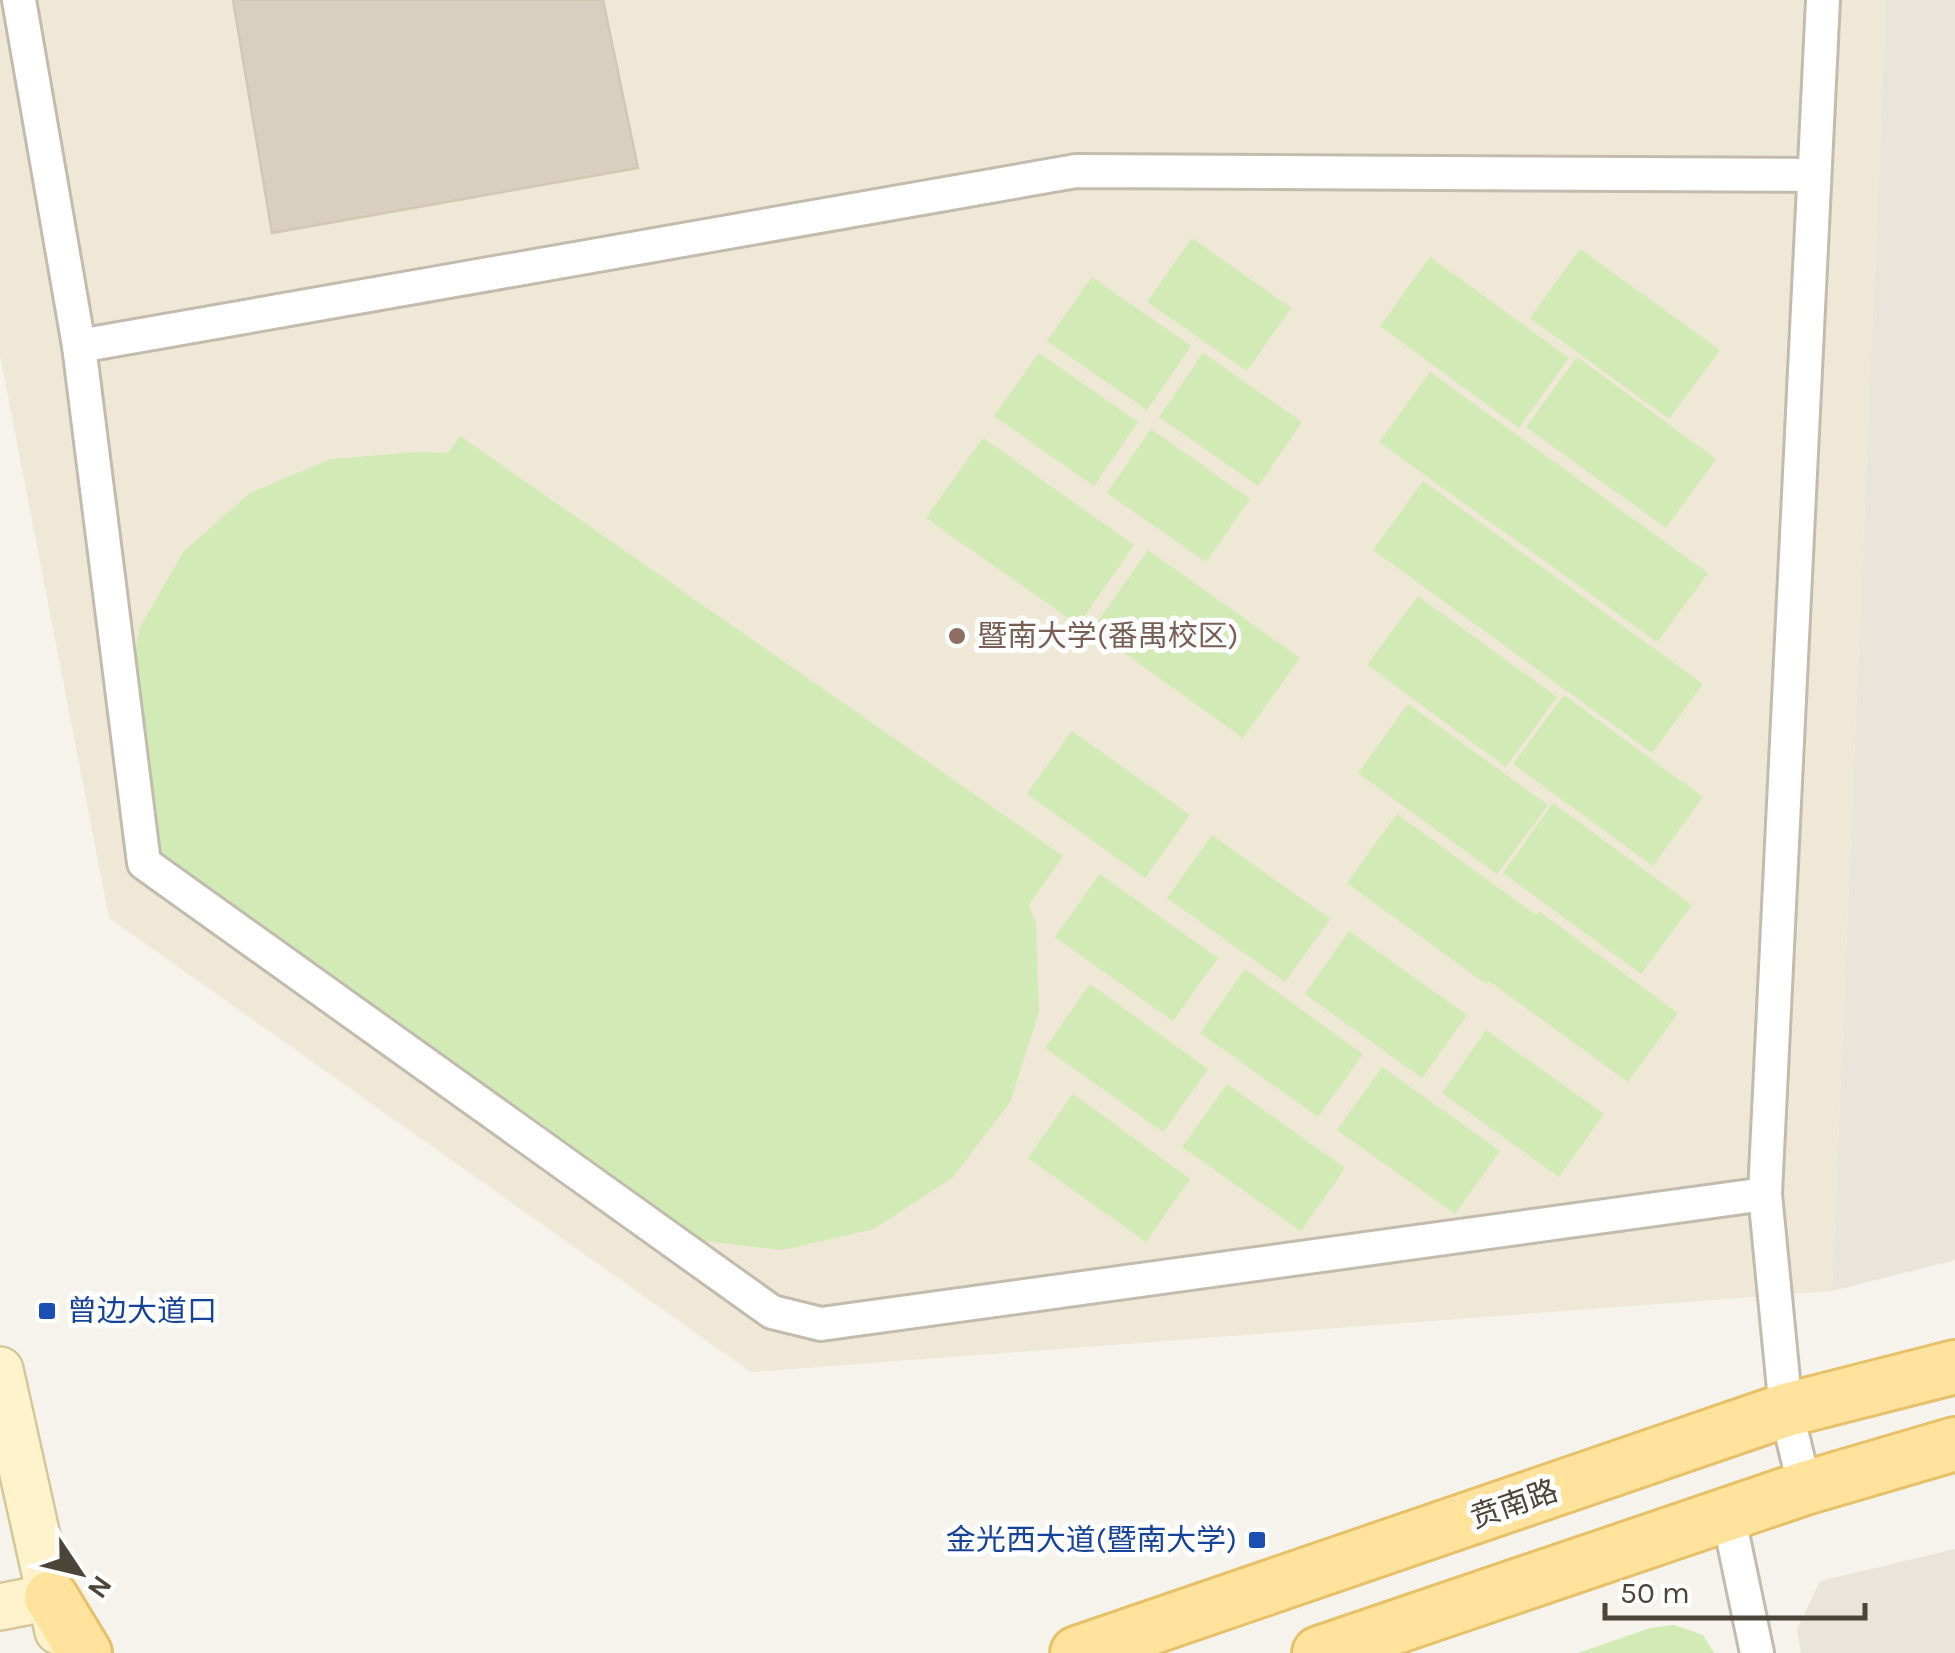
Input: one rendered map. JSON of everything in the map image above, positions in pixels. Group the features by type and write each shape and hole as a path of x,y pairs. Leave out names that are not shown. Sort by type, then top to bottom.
{"main road":[{"name":"贲南路","path":"1077,1653 1786,1410 1955,1367"},
{"path":"0,1370 62,1653"},
{"path":"1318,1653 1804,1488 1955,1444"},
{"path":"0,1607 52,1597"},
{"path":"52,1597 85,1653"}],"street":[{"path":"19,0 79,346 144,863 772,1312 821,1324 1766,1194"},
{"path":"1804,1488 1786,1410 1766,1194 1822,0"},
{"path":"79,346 1076,171 1814,175"},
{"path":"1728,1514 1757,1653"}],"shaded area":[{"name":"暨南大学(番禺校区)","path":"0,0 1886,0 1832,1291 751,1372 109,918 0,355"},
{"path":"1886,0 1955,0 1955,1260 1832,1291"},
{"path":"1955,1549 1955,1653 1801,1653 1797,1630 1820,1581"}],"green space":[{"path":"1192,238 1291,308 1247,371 1147,302"},
{"path":"1580,249 1720,350 1669,419 1530,318"},
{"path":"1430,257 1569,358 1519,428 1380,326"},
{"path":"1092,277 1191,346 1147,410 1047,341"},
{"path":"1039,353 1138,422 1094,486 994,416"},
{"path":"1203,353 1302,422 1258,486 1159,417"},
{"path":"1577,357 1716,459 1666,528 1526,427"},
{"path":"1430,372 1708,573 1657,642 1379,442"},
{"path":"1151,429 1250,499 1206,562 1107,493"},
{"path":"460,436 1063,856 1029,905 1036,924 1039,1012 1010,1102 953,1177 874,1229 782,1250 688,1239 171,880 133,800 122,713 140,627 184,551 250,493 331,459 448,453"},
{"path":"983,438 1134,545 1078,625 926,518"},
{"path":"1423,481 1703,684 1652,753 1373,550"},
{"path":"1148,550 1300,658 1243,738 1092,630"},
{"path":"1418,596 1557,697 1506,767 1367,665"},
{"path":"1564,695 1703,797 1653,866 1513,764"},
{"path":"1408,704 1548,805 1497,874 1358,773"},
{"path":"1072,731 1190,815 1145,878 1027,794"},
{"path":"1553,803 1692,905 1641,974 1503,873"},
{"path":"1397,814 1678,1013 1628,1082 1347,883"},
{"path":"1212,835 1330,919 1285,982 1167,898"},
{"path":"1100,874 1218,958 1173,1021 1055,937"},
{"path":"1349,931 1467,1015 1422,1078 1305,994"},
{"path":"1245,969 1363,1054 1318,1117 1200,1033"},
{"path":"1090,984 1208,1069 1163,1132 1045,1048"},
{"path":"1486,1030 1604,1114 1559,1177 1442,1093"},
{"path":"1382,1067 1500,1151 1455,1214 1337,1130"},
{"path":"1227,1084 1345,1168 1301,1231 1182,1147"},
{"path":"1073,1094 1190,1179 1146,1242 1028,1158"},
{"path":"1674,1625 1703,1635 1714,1653 1578,1653 1650,1628"}],"building":[{"path":"233,0 603,0 638,168 272,233"}],"place":[{"name":"暨南大学(番禺校区)","path":"957,636"},
{"name":"曾边大道口","path":"47,1311"},
{"name":"金光西大道(暨南大学)","path":"1257,1540"}]}
